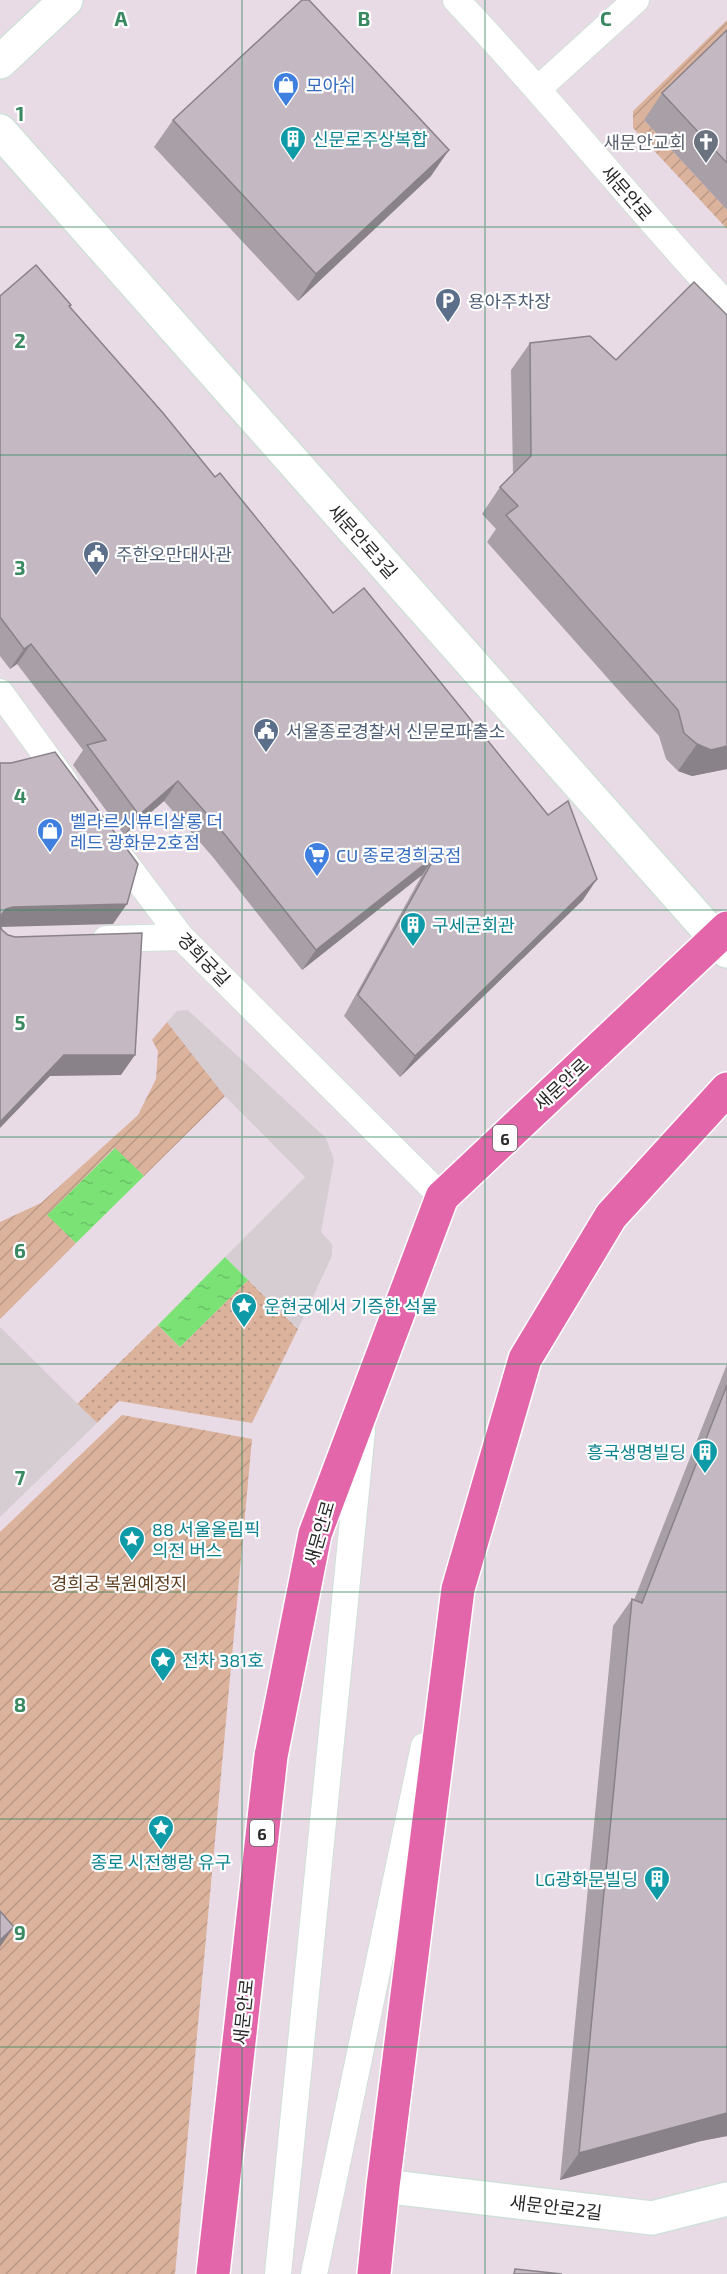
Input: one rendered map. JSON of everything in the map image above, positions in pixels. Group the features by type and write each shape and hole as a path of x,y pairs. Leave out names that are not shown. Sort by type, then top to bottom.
{"main road":[{"name":"새문안로","path":"213,2274 271,1756 315,1534 442,1197 723,939"},
{"path":"374,2274 458,1589 525,1359 610,1216 727,1089"}],"street":[{"path":"0,62 66,0"},
{"name":"새문안로3길","path":"0,132 723,939"},
{"name":"새문안로2길","path":"383,2186 652,2218 727,2199"}],"lane":[{"name":"새문안로","path":"456,0 538,89 683,258 727,305"},
{"path":"538,89 636,0"},
{"path":"0,692 80,802"},
{"name":"경희궁길","path":"100,830 181,937 442,1197"},
{"path":"79,940 181,937"},
{"path":"278,2274 365,1402"},
{"path":"314,2274 458,1589"}],"green space":[{"path":"727,20 727,39 644,120 727,210 727,229 633,128 633,111"},
{"path":"167,1022 225,1096 144,1176 114,1148 48,1215 76,1243 0,1319 0,1222 41,1203 138,1115 156,1079 158,1051 152,1040"},
{"path":"248,1280 298,1329 252,1423 119,1401 97,1423 77,1404 158,1325 180,1347"},
{"name":"경희궁 복원예정지","path":"122,1415 252,1439 175,2274 0,2274 0,1532"}],"shaded area":[{"path":"188,1010 326,1138 334,1160 321,1232 332,1244 332,1256 298,1329 225,1257 305,1177 225,1096 167,1022 177,1011"},
{"path":"0,1327 97,1423 0,1517"}],"water":[{"path":"115,1148 144,1176 76,1243 47,1215"},
{"path":"225,1257 248,1280 180,1347 158,1325"}],"building":[{"name":"신문로주상복합","path":"302,0 309,0 449,150 316,274 173,120"},
{"path":"727,30 727,163 662,93"},
{"path":"36,265 215,477 220,473 333,613 364,588 548,815 568,801 597,879 415,1056 358,995 436,855 316,950 226,836 178,781 139,815 87,745 106,740 31,644 24,649 0,617 0,296"},
{"path":"694,282 727,315 727,746 711,750 697,744 684,733 678,710 506,515 518,506 500,487 531,456 530,343 590,336 616,360"},
{"path":"55,752 138,864 127,904 13,907 6,909 0,919 0,763 11,763"},
{"path":"0,925 8,935 15,937 142,933 135,1055 64,1055 0,1122"},
{"name":"LG광화문빌딩","path":"727,1385 727,2113 579,2153 632,1599 642,1603"},
{"path":"0,1911 14,1927 0,1940"},
{"path":"515,2269 562,2274 514,2274"}],"place":[{"name":"모아쉬","path":"286,108"},
{"name":"신문로주상복합","path":"293,162"},
{"name":"새문안교회","path":"706,165"},
{"name":"용아주차장","path":"448,324"},
{"name":"주한오만대사관","path":"96,577"},
{"name":"서울종로경찰서 신문로파출소","path":"266,754"},
{"name":"벨라르시뷰티살롱 더 레드 광화문2호점","path":"50,854"},
{"name":"CU 종로경희궁점","path":"317,878"},
{"name":"구세군회관","path":"413,948"},
{"name":"운현궁에서 기증한 석물","path":"244,1329"},
{"name":"흥국생명빌딩","path":"705,1475"},
{"name":"88 서울올림픽 의전 버스","path":"132,1562"},
{"name":"전차 381호","path":"163,1683"},
{"name":"종로 시전행랑 유구","path":"161,1851"},
{"name":"LG광화문빌딩","path":"657,1902"}]}
